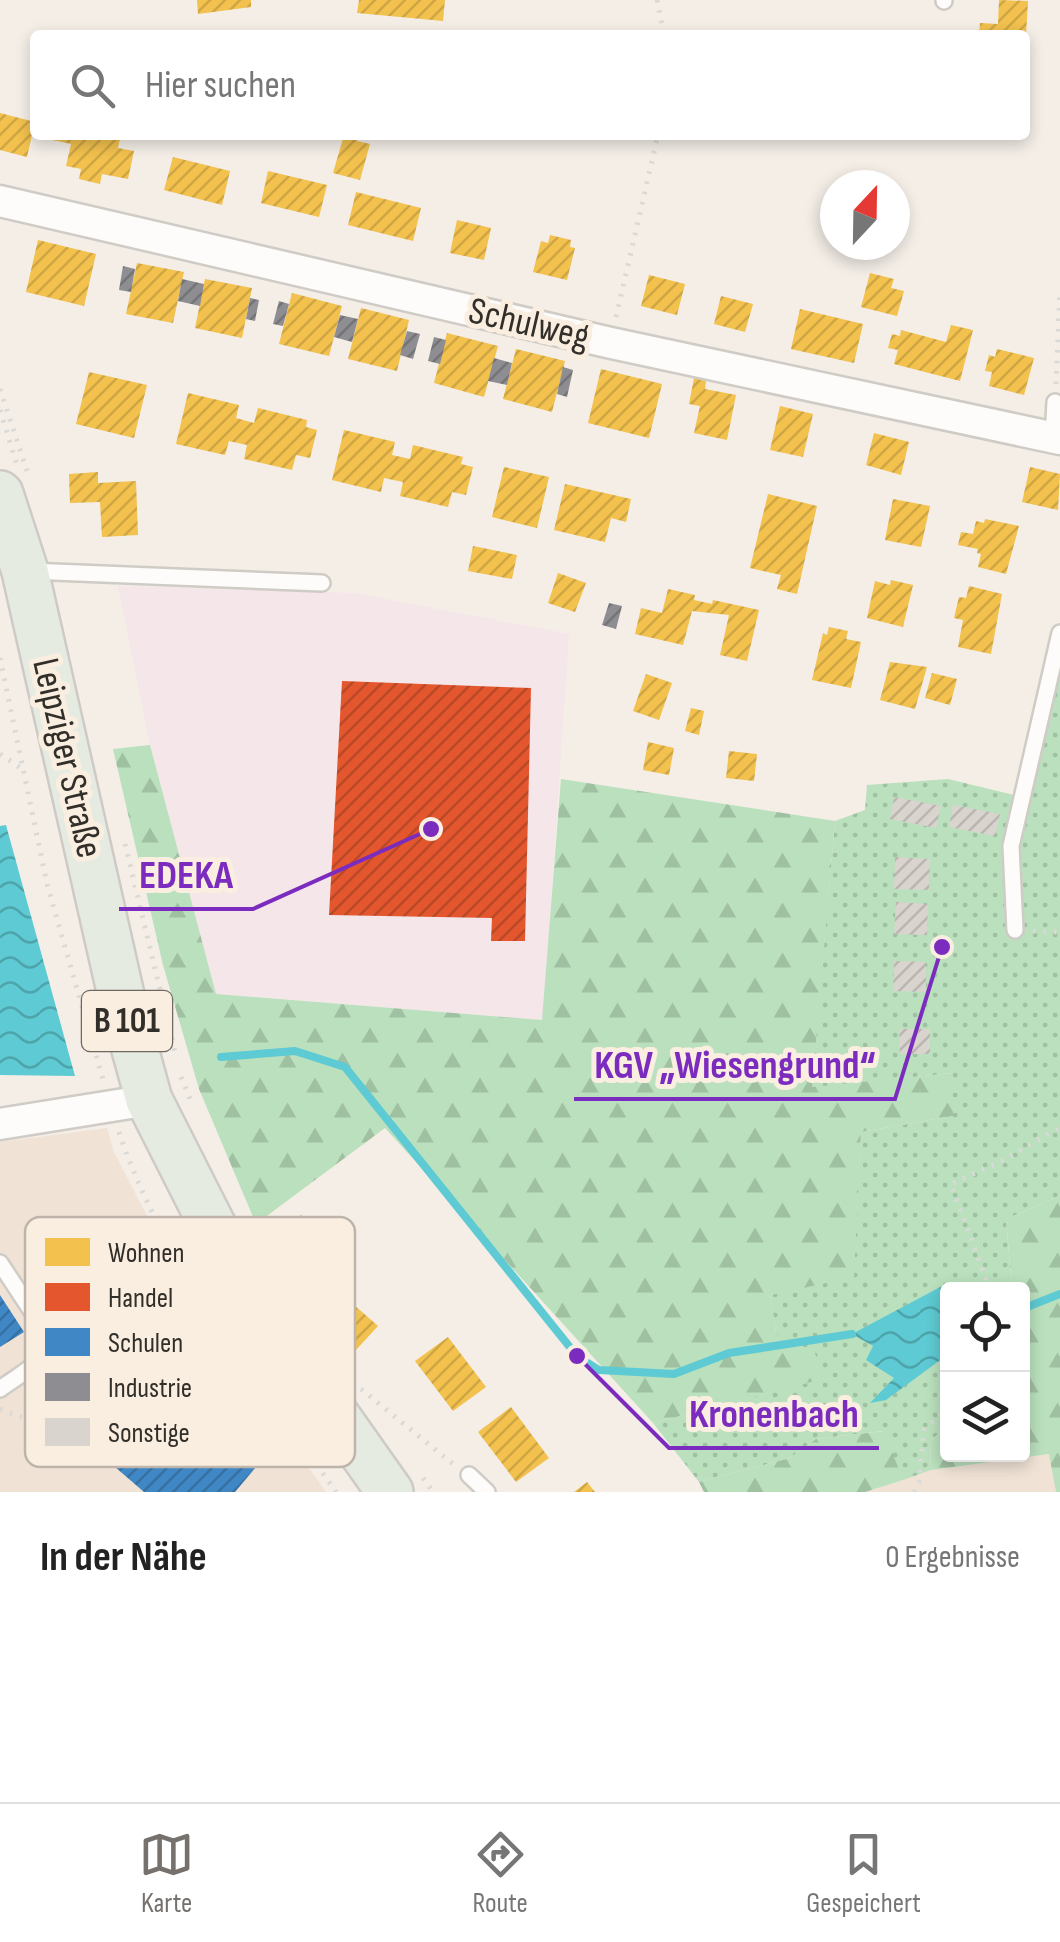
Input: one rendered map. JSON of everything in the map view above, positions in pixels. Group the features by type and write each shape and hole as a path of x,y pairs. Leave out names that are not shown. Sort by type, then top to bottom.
{"main road":[{"name":"Leipziger Straße","path":"18,485 25,571 125,1013 174,1090 219,1217"},
{"name":"Leipziger Straße","path":"355,1424 408,1482"}],"street":[{"name":"Schulweg","path":"0,200 611,343 1057,438"},
{"path":"0,1124 174,1090"}],"lane":[{"path":"1056,402 1057,438"},
{"path":"25,571 322,583"},
{"path":"1015,930 1011,846 1060,633"},
{"path":"0,1263 25,1300"},
{"path":"0,1389 25,1369"},
{"path":"469,1475 487,1492"}],"path":[{"path":"657,0 663,30"},
{"path":"611,343 657,140"},
{"path":"1056,402 1060,292"},
{"path":"0,388 18,485"},
{"path":"0,410 18,485"},
{"path":"0,754 23,770"},
{"path":"124,842 175,1053"},
{"path":"116,847 121,866"},
{"path":"1015,930 1060,932"},
{"path":"987,1282 951,1184 1004,1160 1060,1127"},
{"path":"380,1417 359,1387 469,1475"},
{"path":"0,1410 25,1421"},
{"path":"914,1492 919,1482 924,1430 940,1416"},
{"path":"408,1482 422,1492"},
{"path":"408,1482 433,1492"}],"shaded area":[{"path":"118,586 354,593 569,634 543,1020 216,994 150,745"},
{"path":"107,1128 114,1152 148,1217 25,1217 25,1467 308,1467 326,1492 0,1492 0,1142"},
{"path":"1050,1454 1056,1492 865,1492 931,1470 990,1462 1030,1462 1030,1457"}],"green space":[{"path":"1060,673 1060,1196 1006,1219 1011,1282 940,1282 940,1433 930,1441 931,1470 903,1480 883,1431 816,1439 790,1458 699,1482 653,1423 825,1378 778,1344 770,1295 853,1276 861,1132 953,1116 952,1073 811,1088 835,821 865,810 867,785 948,779 1030,799"},
{"path":"150,745 216,994 542,1020 561,779 835,821 812,1087 953,1073 953,1116 861,1132 854,1277 770,1295 778,1344 813,1349 826,1378 653,1423 385,1128 265,1217 253,1217 199,1089 163,965 113,749"},
{"path":"1060,1196 1060,1492 1056,1492 1049,1454 1030,1457 1030,1282 1011,1282 1006,1219"},
{"path":"884,1431 903,1480 865,1492 704,1492 699,1482 790,1458 816,1439"},
{"path":"940,1433 940,1462 990,1462 931,1470 930,1441"}],"water":[{"path":"6,825 75,1076 0,1075 0,826"},
{"path":"940,1287 940,1360 886,1400 870,1403 894,1378 866,1360 873,1346 852,1334"}],"building: Wohnen":[{"path":"197,0 251,0 251,7 198,14"},
{"path":"359,0 445,0 443,21 357,13"},
{"path":"999,0 1028,1 1026,30 979,30 980,23 998,24"},
{"path":"0,113 30,121 27,157 0,150"},
{"path":"53,140 120,140 118,148 134,151 128,179 102,174 100,184 79,179 81,169 66,166 71,144"},
{"path":"343,140 370,144 360,180 333,173"},
{"path":"173,157 230,171 222,205 164,190"},
{"path":"268,171 327,185 319,217 261,203"},
{"path":"356,192 421,208 413,241 348,225"},
{"path":"457,220 491,228 484,260 450,253"},
{"path":"550,235 571,240 570,247 575,248 567,280 533,272 541,241 548,243"},
{"path":"38,240 96,254 84,306 26,292"},
{"path":"137,263 184,272 173,323 126,314"},
{"path":"870,273 894,279 891,288 904,291 897,316 861,307"},
{"path":"649,275 685,284 677,315 641,306"},
{"path":"205,279 252,288 242,338 195,328"},
{"path":"292,293 342,306 329,356 279,344"},
{"path":"721,296 753,304 745,332 714,324"},
{"path":"361,308 409,320 397,371 348,359"},
{"path":"800,309 863,324 854,363 791,349"},
{"path":"951,325 973,330 960,381 894,364 898,350 888,348 892,334 900,336 901,330 946,342"},
{"path":"447,333 498,346 484,397 434,383"},
{"path":"516,349 565,361 552,412 503,399"},
{"path":"997,349 1034,358 1024,395 989,386 992,372 985,371 989,355 995,357"},
{"path":"601,369 662,384 649,438 588,423"},
{"path":"89,372 147,385 134,438 76,424"},
{"path":"694,378 706,381 705,389 736,395 727,440 694,433 700,406 689,404"},
{"path":"188,393 239,405 236,418 254,423 258,408 307,420 306,427 317,430 310,458 296,455 292,470 244,459 247,445 229,441 225,455 176,444"},
{"path":"780,406 813,414 803,457 770,450"},
{"path":"344,430 395,442 392,455 410,459 413,445 463,457 461,464 473,467 466,495 452,492 448,507 400,496 403,482 384,478 381,492 332,480"},
{"path":"874,433 909,442 901,475 866,465"},
{"path":"504,467 549,477 537,528 492,517"},
{"path":"1030,467 1060,474 1058,510 1022,502"},
{"path":"98,472 98,483 136,481 138,535 102,537 100,502 70,503 69,474"},
{"path":"565,484 631,499 626,522 611,518 605,542 554,530"},
{"path":"768,494 817,506 797,594 777,589 781,575 750,568"},
{"path":"893,499 930,506 921,547 885,540"},
{"path":"985,519 1019,526 1006,574 978,567 978,549 958,545 961,532 973,534 976,521 984,523"},
{"path":"473,546 517,555 512,579 468,571"},
{"path":"558,573 586,583 575,612 548,603"},
{"path":"891,580 913,585 903,627 867,618 875,581 890,585"},
{"path":"969,586 1002,594 991,654 958,647 963,620 954,618 959,597 966,598"},
{"path":"668,589 695,595 694,600 759,610 747,661 720,655 729,615 692,611 683,645 635,634 641,608 662,613"},
{"path":"829,627 848,631 846,639 861,642 851,688 812,680 823,633 827,635"},
{"path":"890,662 927,667 915,709 880,700"},
{"path":"932,673 957,679 950,705 925,698"},
{"path":"646,674 672,683 659,720 633,711"},
{"path":"691,708 704,711 699,735 685,731"},
{"path":"648,742 674,748 669,775 643,770"},
{"path":"729,751 757,754 754,781 726,778"},
{"path":"355,1306 378,1326 355,1349"},
{"path":"448,1337 486,1387 453,1411 415,1361"},
{"path":"511,1407 549,1458 516,1482 478,1432"},
{"path":"587,1482 595,1492 574,1492"}],"building: Handel":[{"path":"342,681 531,688 525,941 491,941 492,918 329,915"}],"building: Schulen":[{"path":"0,1295 24,1332 0,1347"},
{"path":"115,1467 256,1467 235,1492 144,1492"}],"building: Industrie":[{"path":"123,266 135,269 131,292 119,290"},
{"path":"182,279 204,284 200,306 178,301"},
{"path":"250,298 259,300 255,321 246,319"},
{"path":"279,301 289,304 283,326 273,324"},
{"path":"340,315 358,319 352,342 334,337"},
{"path":"407,331 420,334 413,359 400,355"},
{"path":"434,337 446,340 440,364 428,361"},
{"path":"494,358 512,363 507,385 488,381"},
{"path":"563,367 573,370 567,397 557,394"},
{"path":"609,603 622,606 616,629 602,625"}],"building: Sonstige":[{"path":"894,797 941,806 936,828 890,819"},
{"path":"953,805 1000,814 995,836 949,827"},
{"path":"895,857 930,859 929,890 894,889"},
{"path":"896,902 928,904 927,935 894,934"},
{"path":"894,961 926,962 926,992 893,991"},
{"path":"899,1029 930,1029 930,1054 900,1054"}],"waterway":[{"path":"221,1057 295,1051 345,1067 577,1356 599,1370 674,1374 729,1353 852,1334"},
{"path":"1030,1306 1060,1294"}],"place":[{"name":"EDEKA","path":"431,829"},
{"name":"KGV „Wiesengrund“","path":"942,947"},
{"name":"Kronenbach","path":"577,1356"}]}
